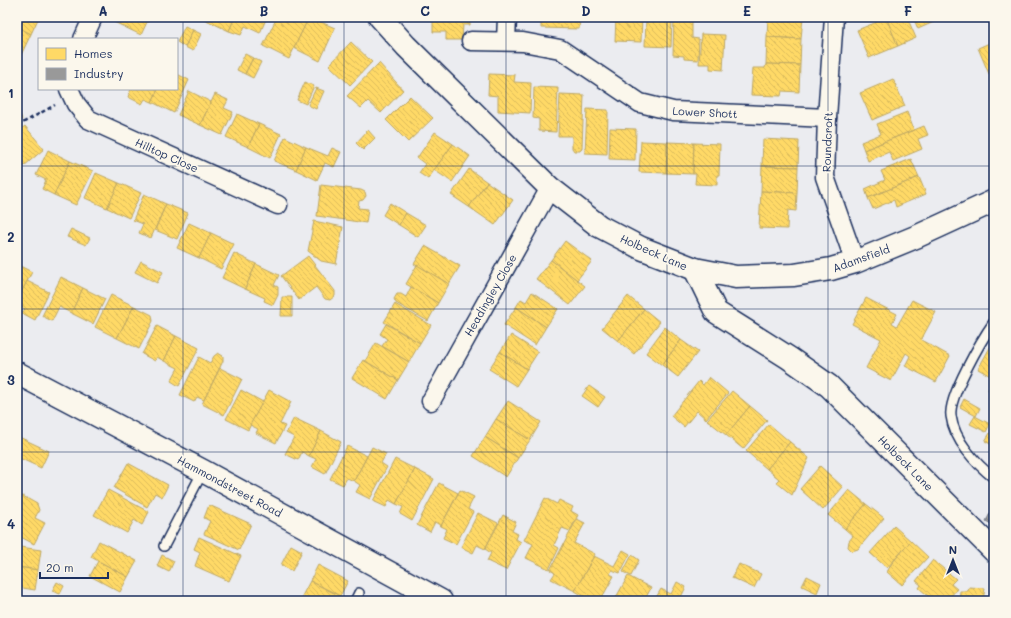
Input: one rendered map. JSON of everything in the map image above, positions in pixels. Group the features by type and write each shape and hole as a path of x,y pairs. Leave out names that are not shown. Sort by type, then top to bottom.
{"street":[{"path":"83,38 93,17"},
{"name":"Holbeck Lane","path":"380,17 406,46 550,188 599,226 641,248 695,270 716,312 789,358 829,386 994,551"},
{"path":"506,41 507,17"},
{"name":"Roundcroft","path":"834,17 827,118 825,177 855,262"},
{"name":"Lower Shott","path":"471,41 523,42 560,49 640,103 673,111 827,118"},
{"name":"Hilltop Close","path":"70,92 76,104 88,119 278,205"},
{"name":"Headingley Close","path":"431,401 550,188"},
{"name":"Adamsfield","path":"695,270 736,277 794,275 830,269 855,262 993,206"},
{"name":"Hammondstreet Road","path":"17,373 203,471 441,601"}],"lane":[{"path":"994,322 957,387 951,415 956,431 968,452 982,469 994,478"},
{"path":"164,546 203,471"}],"path":[{"path":"17,126 70,92"}],"building: Homes":[{"path":"17,17 39,17 31,34 17,27"},
{"path":"116,17 143,17 148,20 141,35 114,22"},
{"path":"204,17 235,17 229,31 204,19"},
{"path":"235,17 267,17 260,33 245,26 241,35 229,31"},
{"path":"277,17 309,17 289,59 263,46"},
{"path":"309,17 335,28 320,61 294,48"},
{"path":"433,17 470,17 470,25 463,25 462,40 446,40 446,32 433,32"},
{"path":"541,17 580,17 579,29 541,28"},
{"path":"616,17 642,17 641,42 615,41"},
{"path":"674,17 692,18 692,38 699,39 698,60 684,59 684,56 673,55"},
{"path":"768,17 803,17 801,39 767,37"},
{"path":"875,17 886,17 898,46 869,58 857,30 877,22"},
{"path":"886,17 907,17 916,38 898,46"},
{"path":"913,17 934,17 936,21 918,29"},
{"path":"646,18 672,18 671,47 645,46"},
{"path":"185,26 193,30 185,47 178,43"},
{"path":"17,27 31,34 21,55 17,53"},
{"path":"193,30 201,34 193,51 185,47"},
{"path":"701,34 725,35 723,70 710,69 710,64 699,64"},
{"path":"767,37 801,39 800,65 766,64"},
{"path":"994,41 994,72 989,74 978,48"},
{"path":"351,42 372,62 350,85 329,65"},
{"path":"245,54 253,58 245,74 237,70"},
{"path":"253,58 261,62 253,78 245,74"},
{"path":"379,63 403,90 381,113 368,101 361,108 347,96"},
{"path":"766,64 800,65 799,92 782,91 781,96 751,95 753,68 765,68"},
{"path":"178,74 189,80 174,113 152,102 158,90 178,90"},
{"path":"489,74 515,75 514,82 531,83 530,113 498,111 498,96 488,95"},
{"path":"893,79 905,106 872,120 860,93"},
{"path":"305,82 314,86 306,104 297,100"},
{"path":"534,87 558,88 556,132 539,131 539,119 533,118"},
{"path":"316,88 324,91 316,109 308,105"},
{"path":"131,90 158,90 152,102 145,99 142,104 128,97"},
{"path":"189,91 211,102 200,125 178,115"},
{"path":"215,94 228,100 224,108 233,112 222,135 200,125"},
{"path":"560,94 584,95 582,148 580,151 574,151 572,148 572,136 558,136"},
{"path":"410,96 433,118 408,142 386,120"},
{"path":"17,102 22,120 17,123"},
{"path":"587,109 608,110 607,154 585,153"},
{"path":"907,112 914,130 864,150 861,142 881,134 877,124"},
{"path":"237,114 259,124 248,147 226,137"},
{"path":"259,124 281,134 270,158 248,147"},
{"path":"25,126 44,149 17,172 17,132"},
{"path":"924,126 928,135 918,139 922,149 893,161 889,152 868,161 864,150"},
{"path":"610,128 636,129 635,160 609,159"},
{"path":"368,130 375,138 363,150 356,143"},
{"path":"435,132 453,144 428,179 419,173 425,164 417,158"},
{"path":"285,137 306,147 296,170 274,161"},
{"path":"763,139 799,141 798,167 762,166"},
{"path":"641,141 667,142 666,173 639,172"},
{"path":"667,142 694,143 693,174 666,173"},
{"path":"694,143 720,144 719,175 717,175 717,185 695,184 696,174 693,174"},
{"path":"453,144 470,156 452,182 434,170"},
{"path":"306,147 328,156 332,148 341,152 334,167 325,163 317,180 296,170"},
{"path":"48,150 70,161 54,195 42,189 46,180 36,175"},
{"path":"911,159 919,177 868,198 865,189 885,180 881,171"},
{"path":"70,161 93,171 76,205 54,195"},
{"path":"762,166 798,167 797,193 761,191"},
{"path":"469,169 487,182 469,207 451,195"},
{"path":"96,173 119,183 107,208 85,198"},
{"path":"919,177 926,194 896,207 894,200 873,209 868,198"},
{"path":"487,182 513,200 495,225 469,207"},
{"path":"119,183 141,193 129,218 107,208"},
{"path":"321,185 361,190 365,192 366,196 363,200 359,201 358,208 368,209 366,223 317,216"},
{"path":"761,191 797,193 796,211 788,210 787,229 759,228"},
{"path":"144,194 166,204 151,238 139,233 143,224 133,220"},
{"path":"390,203 406,213 399,225 383,215"},
{"path":"166,204 188,213 177,239 155,230"},
{"path":"406,213 426,225 418,237 399,225"},
{"path":"314,221 343,227 336,264 321,261 308,251"},
{"path":"189,223 211,233 199,258 177,248"},
{"path":"71,229 90,238 86,245 67,237"},
{"path":"211,233 234,244 221,269 199,258"},
{"path":"565,241 592,261 577,280 551,260"},
{"path":"425,246 460,266 449,284 414,264"},
{"path":"234,253 256,264 245,289 222,278"},
{"path":"308,256 335,291 335,296 330,300 325,299 316,287 299,300 281,276"},
{"path":"551,260 585,286 570,305 536,279"},
{"path":"141,261 163,272 157,283 135,272"},
{"path":"256,264 279,275 274,285 278,287 278,295 273,305 264,301 265,298 245,289"},
{"path":"18,265 32,272 17,301 17,268"},
{"path":"417,265 449,284 438,303 406,284"},
{"path":"61,277 83,288 71,313 59,307 52,321 42,316"},
{"path":"27,281 49,292 35,320 22,313 25,309 17,305 17,301"},
{"path":"411,287 438,303 428,321 396,303 394,299 397,294 401,294 406,297"},
{"path":"83,288 105,299 93,324 71,313"},
{"path":"532,292 558,309 546,327 516,307 521,299 526,302"},
{"path":"111,295 134,306 117,338 95,327"},
{"path":"628,296 644,309 618,341 602,328"},
{"path":"282,297 292,297 292,316 281,316"},
{"path":"866,298 897,314 892,323 897,326 912,300 936,312 921,340 950,356 936,382 905,366 910,356 906,353 891,381 866,368 881,339 852,324"},
{"path":"395,304 431,325 420,343 384,322"},
{"path":"134,306 152,315 153,321 139,349 117,338"},
{"path":"516,307 546,327 535,345 504,325"},
{"path":"644,309 660,322 634,354 618,341"},
{"path":"386,324 420,343 409,362 382,346 387,339 380,334"},
{"path":"157,326 176,336 164,361 157,357 155,361 142,354"},
{"path":"665,327 681,340 662,365 646,353"},
{"path":"511,335 538,352 527,369 500,352"},
{"path":"176,336 199,348 179,386 171,381 178,368 164,361"},
{"path":"681,340 698,352 678,377 662,365"},
{"path":"993,342 994,343 994,378 978,369"},
{"path":"376,343 409,362 398,380 365,361"},
{"path":"500,352 527,369 516,386 489,369"},
{"path":"218,353 223,356 223,361 204,400 197,397 194,402 180,395 199,357 210,363 214,356"},
{"path":"363,360 398,380 387,399 352,378"},
{"path":"220,368 242,379 224,415 202,404"},
{"path":"709,377 728,393 706,419 697,411 684,427 671,416 699,381 703,385"},
{"path":"994,379 994,394 988,390"},
{"path":"589,386 605,397 598,407 582,396"},
{"path":"241,390 263,402 248,430 226,419"},
{"path":"269,390 291,402 280,424 285,426 276,443 256,433 258,429 250,425"},
{"path":"732,391 750,406 726,435 707,420"},
{"path":"964,399 980,408 976,416 960,407"},
{"path":"508,401 541,422 530,440 496,419"},
{"path":"750,406 767,420 743,449 726,435"},
{"path":"975,416 990,424 986,432 970,424"},
{"path":"294,418 321,431 309,456 302,452 298,460 285,454 294,437 286,433"},
{"path":"496,419 530,440 518,458 485,437"},
{"path":"769,424 790,442 767,469 746,451"},
{"path":"321,431 341,442 325,474 312,467 316,459 309,456"},
{"path":"990,433 994,435 994,446 985,441"},
{"path":"17,436 49,451 41,468 17,457"},
{"path":"485,437 518,458 506,477 473,456"},
{"path":"790,442 809,458 792,495 776,482 779,479 767,469"},
{"path":"347,446 367,456 354,481 347,478 343,485 330,479"},
{"path":"372,447 386,454 381,463 387,467 370,499 356,492 360,485 354,481"},
{"path":"395,459 415,469 396,504 389,500 386,507 373,501"},
{"path":"128,463 168,485 162,497 155,493 147,507 114,488"},
{"path":"820,466 843,487 823,510 800,489"},
{"path":"415,469 434,479 412,521 400,514 403,507 396,504"},
{"path":"439,483 458,493 441,526 435,522 430,532 417,525"},
{"path":"108,490 149,512 142,525 134,520 127,533 94,515"},
{"path":"460,490 474,497 468,509 473,512 456,544 443,538 447,529 441,526"},
{"path":"849,490 866,504 845,529 828,515"},
{"path":"23,496 37,504 39,510 35,518 45,523 34,544 17,535 17,497"},
{"path":"545,498 557,504 559,500 573,507 571,511 578,515 570,531 562,528 554,545 559,548 549,569 526,558 533,544 524,540"},
{"path":"866,504 884,518 858,549 852,551 848,547 849,541 853,536 845,529"},
{"path":"209,505 251,524 239,550 204,534 210,521 204,518"},
{"path":"478,513 498,523 485,549 477,545 473,553 461,547"},
{"path":"503,515 516,522 512,531 518,534 516,539 521,542 506,570 487,561 491,553 485,549"},
{"path":"577,519 585,523 574,543 595,554 575,591 551,579 555,573 550,570"},
{"path":"894,526 911,541 887,568 870,553"},
{"path":"199,537 241,556 229,581 195,566 200,552 194,549"},
{"path":"99,541 137,561 128,577 91,557"},
{"path":"911,541 928,557 902,585 887,572 892,563"},
{"path":"291,545 302,551 292,571 281,565"},
{"path":"20,547 41,550 38,570 17,567"},
{"path":"623,550 630,554 620,573 612,570 610,574 614,576 600,601 592,601 575,591 594,556 614,566"},
{"path":"162,555 174,561 169,572 157,566"},
{"path":"632,555 639,560 631,576 623,572"},
{"path":"933,560 956,579 951,584 957,589 951,596 954,599 952,601 934,601 919,588 921,585 916,581"},
{"path":"98,561 128,577 120,592 90,576"},
{"path":"739,564 761,574 754,588 732,578"},
{"path":"318,565 348,581 340,596 310,581"},
{"path":"17,567 38,570 35,590 17,587"},
{"path":"628,576 651,588 644,601 614,601"},
{"path":"807,576 821,583 817,593 802,586"},
{"path":"310,581 340,596 338,601 311,601 302,596"},
{"path":"57,582 64,586 60,594 52,591"},
{"path":"677,582 686,587 679,601 654,601 661,589 671,594"},
{"path":"969,587 985,588 983,601 959,601 960,591 968,591"}],"building: Industry":[{"path":"994,506 994,526 986,521"}]}
